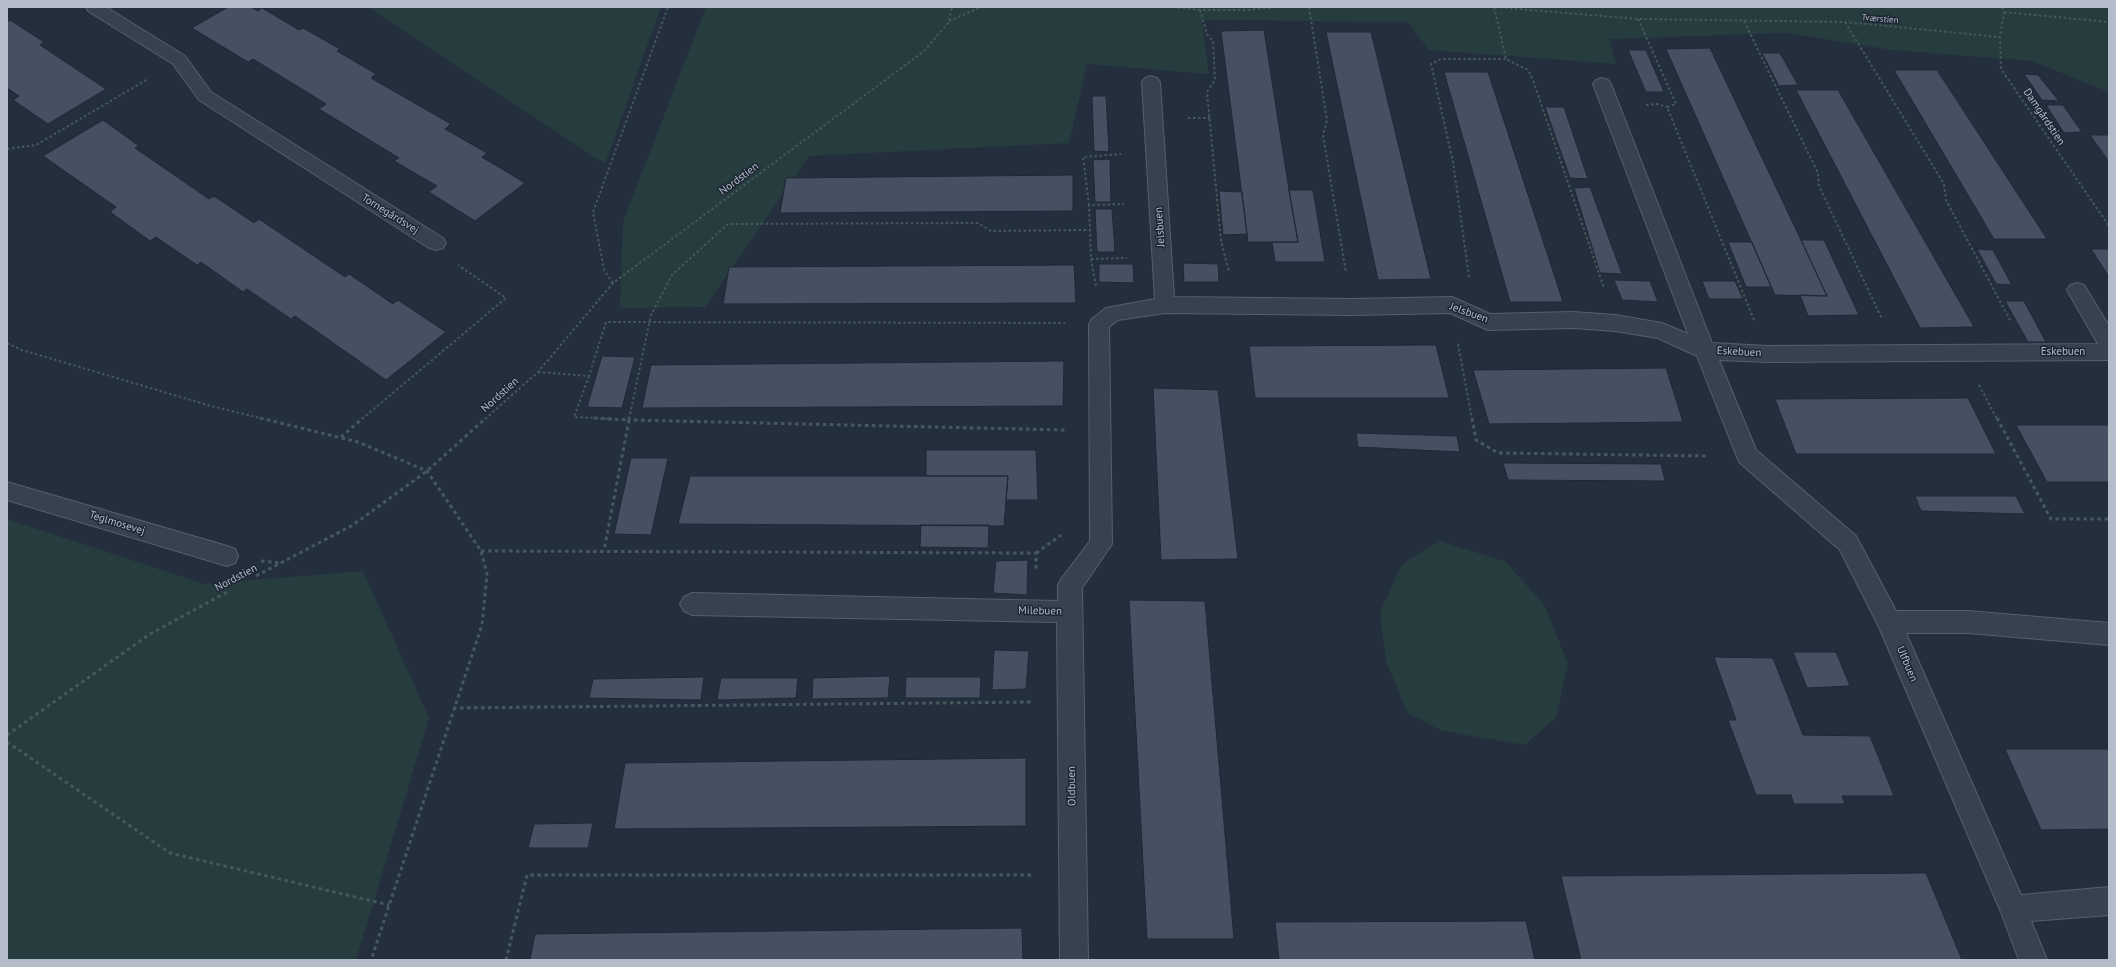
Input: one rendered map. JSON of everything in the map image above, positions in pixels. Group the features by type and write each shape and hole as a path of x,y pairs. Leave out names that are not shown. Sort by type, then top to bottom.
{"street":[{"name":"Tornegårdsvej","path":"94,7 179,60 205,96 436,243"},
{"name":"Jelsbuen","path":"1151,82 1165,305 1352,307 1452,305 1488,322 1573,320 1615,323 1662,332 1705,351"},
{"path":"1602,84 1705,351"},
{"path":"2077,290 2095,318 2109,345"},
{"path":"1099,324 1114,313 1165,305"},
{"name":"Milebuen","path":"692,604 1069,612 1070,585 1101,544 1099,324"},
{"name":"Eskebuen","path":"1889,622 1848,543 1747,456 1705,351 1768,354 1897,352 2109,352"},
{"name":"Teglmosevej","path":"7,491 227,556"},
{"name":"Oldbuen","path":"1069,612 1074,960"},
{"path":"1889,622 1968,622 2109,634"},
{"name":"Ulfbuen","path":"1889,622 2014,909 2033,960"},
{"path":"2014,909 2109,901"}],"path":[{"path":"613,283 604,270 593,212 668,7"},
{"name":"Nordstien","path":"253,578 353,525 428,471 538,372 613,283 924,51 949,22 952,7"},
{"path":"949,22 981,7"},
{"path":"1173,7 1200,10 1249,10 1276,7"},
{"path":"1309,7 1326,120 1323,134 1352,307"},
{"path":"1494,7 1506,58"},
{"name":"Tværstien","path":"1494,7 1638,19 1845,22 2000,37"},
{"path":"2002,7 2004,12 2109,22"},
{"path":"1200,10 1207,34 1213,41 1215,80 1207,92 1221,241 1239,306"},
{"name":"Damgårdstien","path":"2004,12 2000,37 2001,69 2109,226"},
{"path":"1638,19 1676,104 1667,107 1768,354"},
{"path":"1744,21 1818,172 1819,186 1897,352"},
{"path":"1845,22 1944,184 1946,200 2027,352"},
{"path":"1470,283 1453,162 1431,64 1440,59 1506,58 1528,70 1533,80 1604,289"},
{"path":"7,149 36,145 179,60"},
{"path":"1096,287 1091,262 1088,230 1089,205 1083,156 1156,153"},
{"path":"1089,205 1158,203"},
{"path":"604,550 628,420 651,315 672,274 728,224 978,223 991,231 1088,230"},
{"path":"340,438 506,298 435,250 436,243"},
{"path":"1478,318 1457,346 1476,440 1498,453 1747,456"},
{"path":"1099,324 606,322 574,417 628,420 1100,431"},
{"path":"7,343 22,350 211,406 358,442 428,471 481,551 487,574 482,625 453,708 371,960"},
{"path":"1945,352 1962,375 1978,382 2051,519 2109,519"},
{"path":"538,372 589,376"},
{"name":"Nordstien","path":"7,735 150,634 232,589"},
{"path":"453,708 1035,702"},
{"path":"7,742 170,853 389,905"},
{"path":"506,960 527,874 1037,875"}],"green space":[{"path":"368,7 661,7 605,164"},
{"path":"706,7 2109,7 2109,92 2032,61 1892,50 1788,33 1609,39 1616,64 1429,50 1408,22 1202,20 1209,74 1087,64 1069,143 809,156 705,307 620,308 623,222"},
{"path":"7,519 204,584 363,571 429,718 356,960 7,960"},
{"path":"1440,541 1506,562 1545,606 1568,664 1556,717 1525,745 1442,731 1408,713 1386,662 1380,612 1402,564"}],"building":[{"path":"228,7 251,7 258,11 262,8 299,30 303,28 340,49 337,51 376,74 371,78 451,124 445,129 487,153 482,157 525,183 475,221 429,192 437,186 394,161 399,158 319,109 326,104 253,59 248,62 192,28"},
{"path":"10,20 44,42 40,45 106,89 48,124 13,100 19,96 7,88 7,22"},
{"path":"1264,30 1298,242 1248,242 1221,31"},
{"path":"1326,32 1371,32 1431,279 1378,280"},
{"path":"1710,48 1827,296 1775,295 1666,49"},
{"path":"1628,50 1646,50 1664,92 1646,92"},
{"path":"1762,53 1780,53 1798,85 1779,86"},
{"path":"1894,70 1937,70 2047,239 1994,239"},
{"path":"1444,72 1488,72 1563,302 1510,302"},
{"path":"2024,74 2038,75 2059,101 2042,100"},
{"path":"1796,90 1838,90 1974,327 1920,328"},
{"path":"1092,96 1106,96 1109,152 1094,151"},
{"path":"2046,105 2063,105 2082,132 2064,133"},
{"path":"1545,107 1564,107 1588,179 1570,178"},
{"path":"103,120 139,146 135,148 209,199 214,196 254,223 259,219 345,277 349,274 393,304 398,300 446,332 386,380 295,316 291,319 247,289 243,292 201,262 197,265 156,237 150,241 110,212 116,207 43,156"},
{"path":"2090,135 2109,135 2109,162"},
{"path":"1110,159 1111,202 1095,202 1093,160"},
{"path":"1073,175 1073,211 780,213 786,178"},
{"path":"1590,187 1622,274 1600,273 1574,188"},
{"path":"1289,190 1313,190 1325,262 1275,262 1272,242 1298,242"},
{"path":"1219,191 1242,192 1247,234 1223,235"},
{"path":"1095,209 1112,209 1115,252 1097,252"},
{"path":"1801,240 1824,240 1859,315 1808,316 1800,295 1827,296"},
{"path":"1728,242 1752,242 1771,287 1746,287"},
{"path":"1977,249 1993,250 2012,285 1996,284"},
{"path":"2091,249 2107,249 2109,251 2109,277"},
{"path":"1183,263 1218,264 1219,282 1184,282"},
{"path":"1099,264 1133,264 1134,283 1099,282"},
{"path":"1074,265 1076,303 723,304 729,267"},
{"path":"1614,280 1650,281 1658,302 1622,300"},
{"path":"1702,281 1735,281 1743,299 1709,299"},
{"path":"2005,301 2024,301 2046,342 2028,342"},
{"path":"1436,345 1449,398 1255,398 1249,346"},
{"path":"602,356 635,357 622,408 587,407"},
{"path":"1064,361 1063,406 642,408 651,365"},
{"path":"1666,368 1683,422 1489,424 1473,370"},
{"path":"1153,388 1218,390 1238,559 1161,560"},
{"path":"1968,398 1996,454 1796,454 1775,399"},
{"path":"2016,425 2109,425 2109,482 2047,482"},
{"path":"1356,433 1457,436 1460,452 1358,447"},
{"path":"926,450 1036,450 1038,500 1006,500 1008,476 926,476"},
{"path":"631,458 668,458 651,535 614,534"},
{"path":"1503,463 1661,464 1665,481 1508,480"},
{"path":"690,476 1008,476 1004,526 678,524"},
{"path":"1915,496 2016,496 2025,514 1921,511"},
{"path":"921,525 989,525 988,548 920,547"},
{"path":"1028,560 1027,595 993,593 996,561"},
{"path":"1129,600 1205,601 1234,939 1147,939"},
{"path":"994,650 1029,651 1026,689 992,690"},
{"path":"1793,652 1836,652 1850,686 1807,688"},
{"path":"1714,657 1773,658 1803,735 1870,736 1894,796 1842,796 1845,804 1794,804 1791,795 1756,795 1728,720 1736,720"},
{"path":"890,676 888,698 812,699 813,678"},
{"path":"704,677 701,700 589,698 593,679"},
{"path":"906,677 981,677 980,698 905,698"},
{"path":"721,678 798,678 796,698 717,700"},
{"path":"2005,749 2109,749 2109,829 2041,830"},
{"path":"1026,758 1026,826 614,829 625,763"},
{"path":"593,823 588,848 528,848 534,824"},
{"path":"1926,873 1962,960 1581,960 1561,876"},
{"path":"1526,921 1535,960 1279,960 1275,922"},
{"path":"1022,928 1023,960 530,960 535,934"}]}
